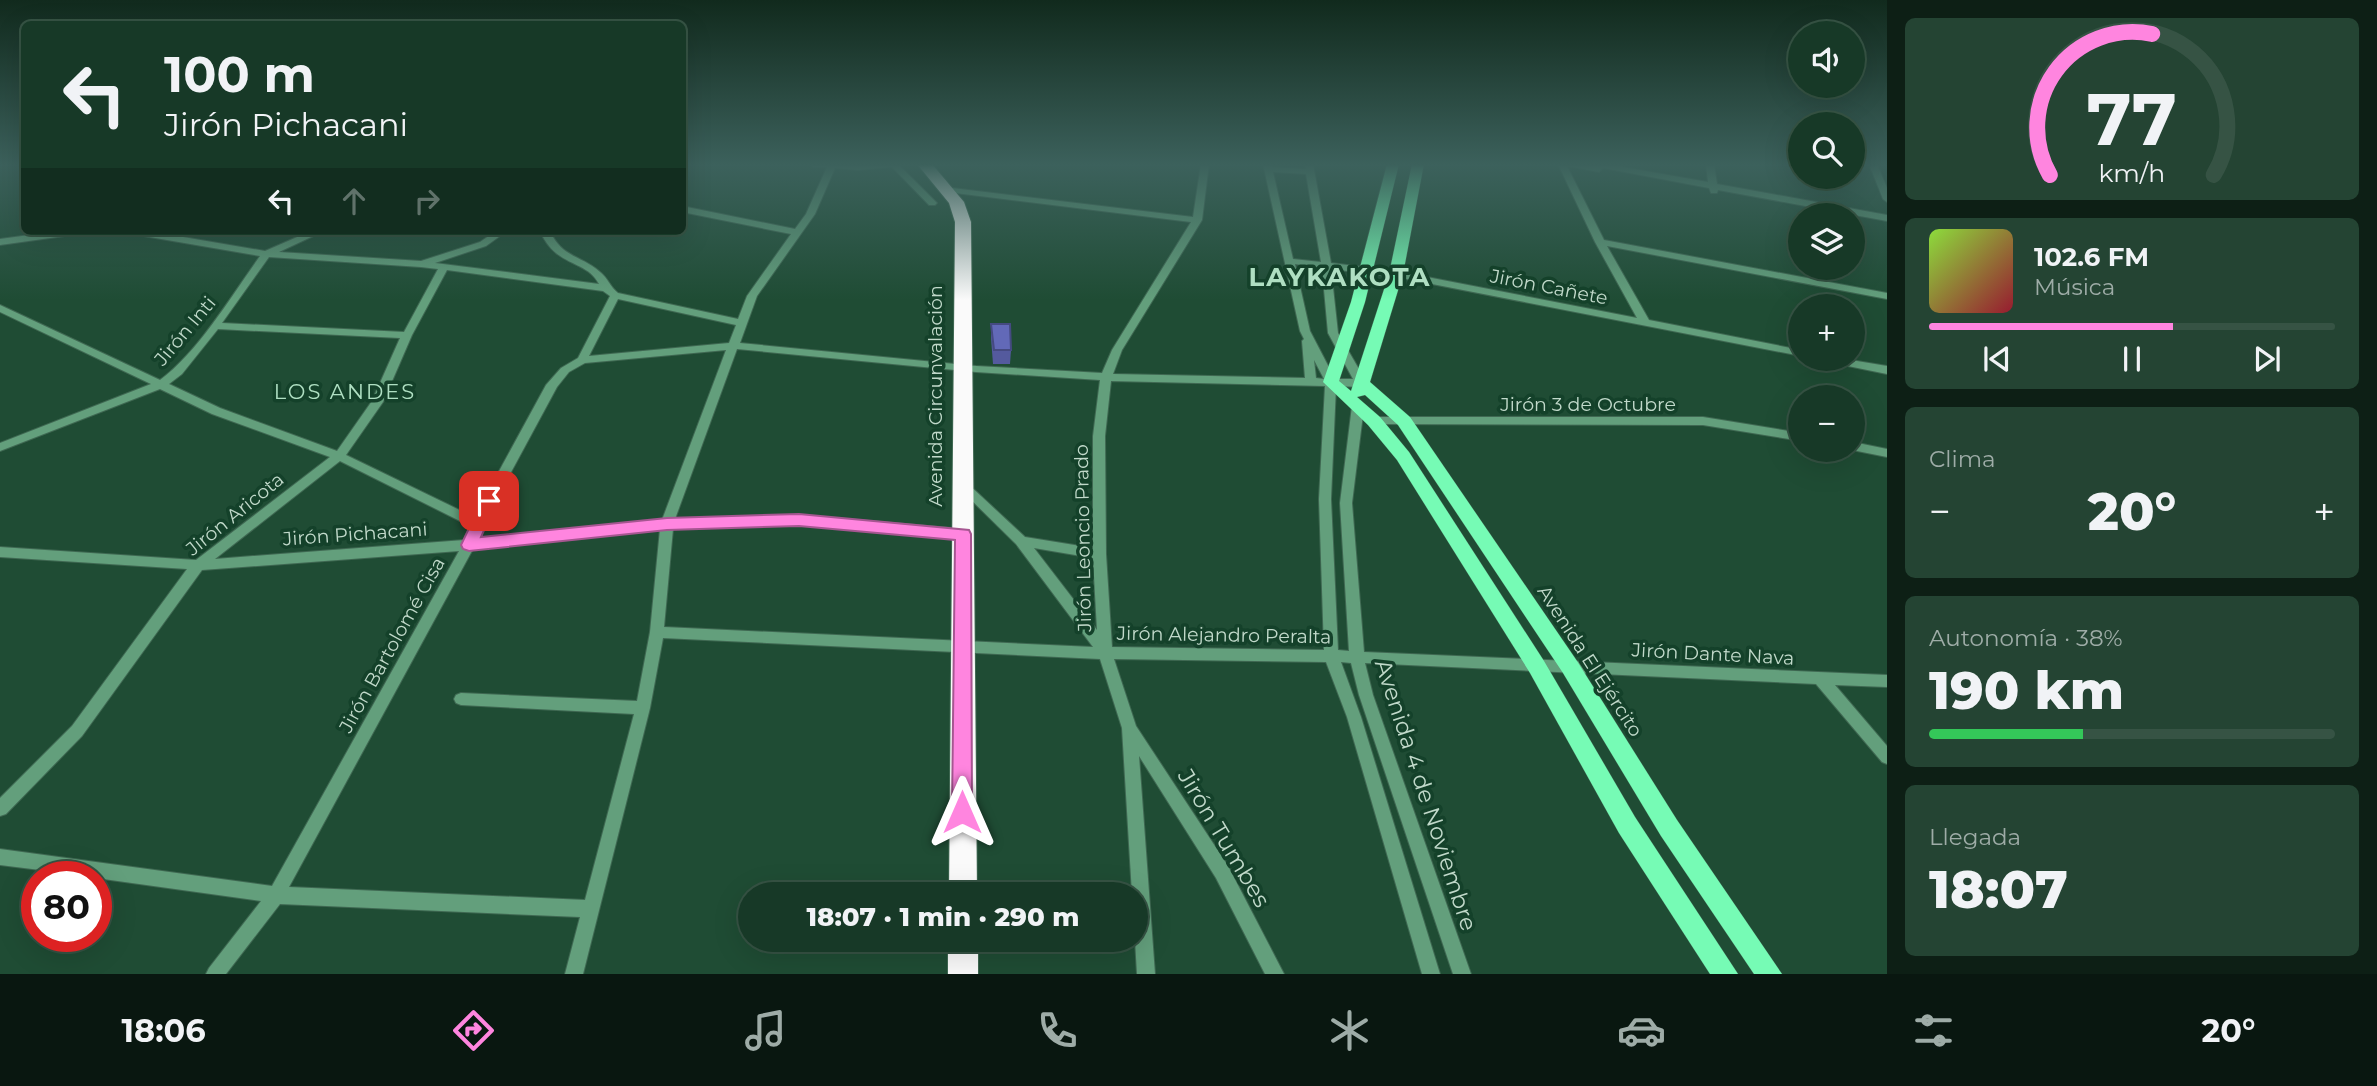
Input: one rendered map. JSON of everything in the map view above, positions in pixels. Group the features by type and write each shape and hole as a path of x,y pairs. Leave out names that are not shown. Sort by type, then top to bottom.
{"highway":[{"name":"Avenida Circunvalación","path":"959,209 963,222 963,882"},
{"path":"963,952 963,974"}],"main road":[{"path":"1381,209 1343,352 1321,382 1374,421 1403,456 1537,667 1627,825 1725,974"},
{"path":"1357,406 1361,383 1396,274 1409,209"},
{"name":"Avenida El Ejército","path":"1361,383 1405,421 1570,667 1669,828 1769,974"}],"street":[{"path":"574,974 643,708 657,632 667,524 736,346 741,323 752,296 812,209"},
{"path":"1090,209 1197,219"},
{"name":"Jirón Leoncio Prado","path":"1146,974 1129,728 1105,653 1099,554 1099,436 1106,377 1117,350 1197,219 1198,209"},
{"path":"1278,209 1321,382 1331,656 1354,717 1431,974"},
{"path":"1316,209 1333,333 1361,383"},
{"path":"1584,209 1645,323"},
{"path":"1837,209 1887,218"},
{"path":"686,210 796,232"},
{"path":"1865,219 1887,224"},
{"path":"0,242 50,235"},
{"path":"155,235 266,254 421,264 611,292 741,323"},
{"path":"266,254 311,235"},
{"path":"421,264 483,244 496,235"},
{"path":"546,235 557,253 595,271 611,292"},
{"path":"1600,242 1887,296"},
{"name":"Jirón Inti","path":"0,447 160,385 177,372 215,326 266,254"},
{"name":"Jirón Cañete","path":"1290,261 1396,274 1788,351"},
{"name":"Jirón Aricota","path":"0,809 77,731 198,565 339,456 377,402 407,335 443,268"},
{"name":"Jirón Bartolomé Cisa","path":"215,974 276,895 469,545 477,524 552,385 565,370 582,360 611,292"},
{"path":"0,308 216,411 339,456 477,524"},
{"path":"215,326 407,335"},
{"path":"1306,331 1321,382"},
{"path":"582,360 736,346 962,368 1106,377 1361,383"},
{"path":"1865,366 1887,370"},
{"name":"Avenida 4 de Noviembre","path":"1357,406 1346,503 1357,658 1366,695 1462,974"},
{"name":"Jirón 3 de Octubre","path":"1374,421 1703,421 1788,435"},
{"path":"1865,448 1887,453"},
{"path":"962,486 1021,541 1105,653"},
{"path":"1325,499 1346,503"},
{"name":"Jirón Pichacani","path":"0,552 198,565 469,545 667,524 799,520 963,534"},
{"path":"1021,541 1099,554"},
{"name":"Jirón Alejandro Peralta","path":"657,632 1105,653 1331,656 1537,667"},
{"name":"Jirón Dante Nava","path":"1537,667 1887,681"},
{"path":"1820,678 1887,757"},
{"path":"461,699 643,708"},
{"name":"Jirón Tumbes","path":"1129,728 1222,872 1275,974"},
{"path":"0,857 276,895 590,909"}],"building":[{"path":"991,324 1010,324 1011,350 994,350"}],"district":[{"name":"LAYKAKOTA","path":"1340,277"},
{"name":"LOS ANDES","path":"345,391"}],"route":[{"path":"489,501 469,545 667,524 799,520 963,534 962,812"}]}
